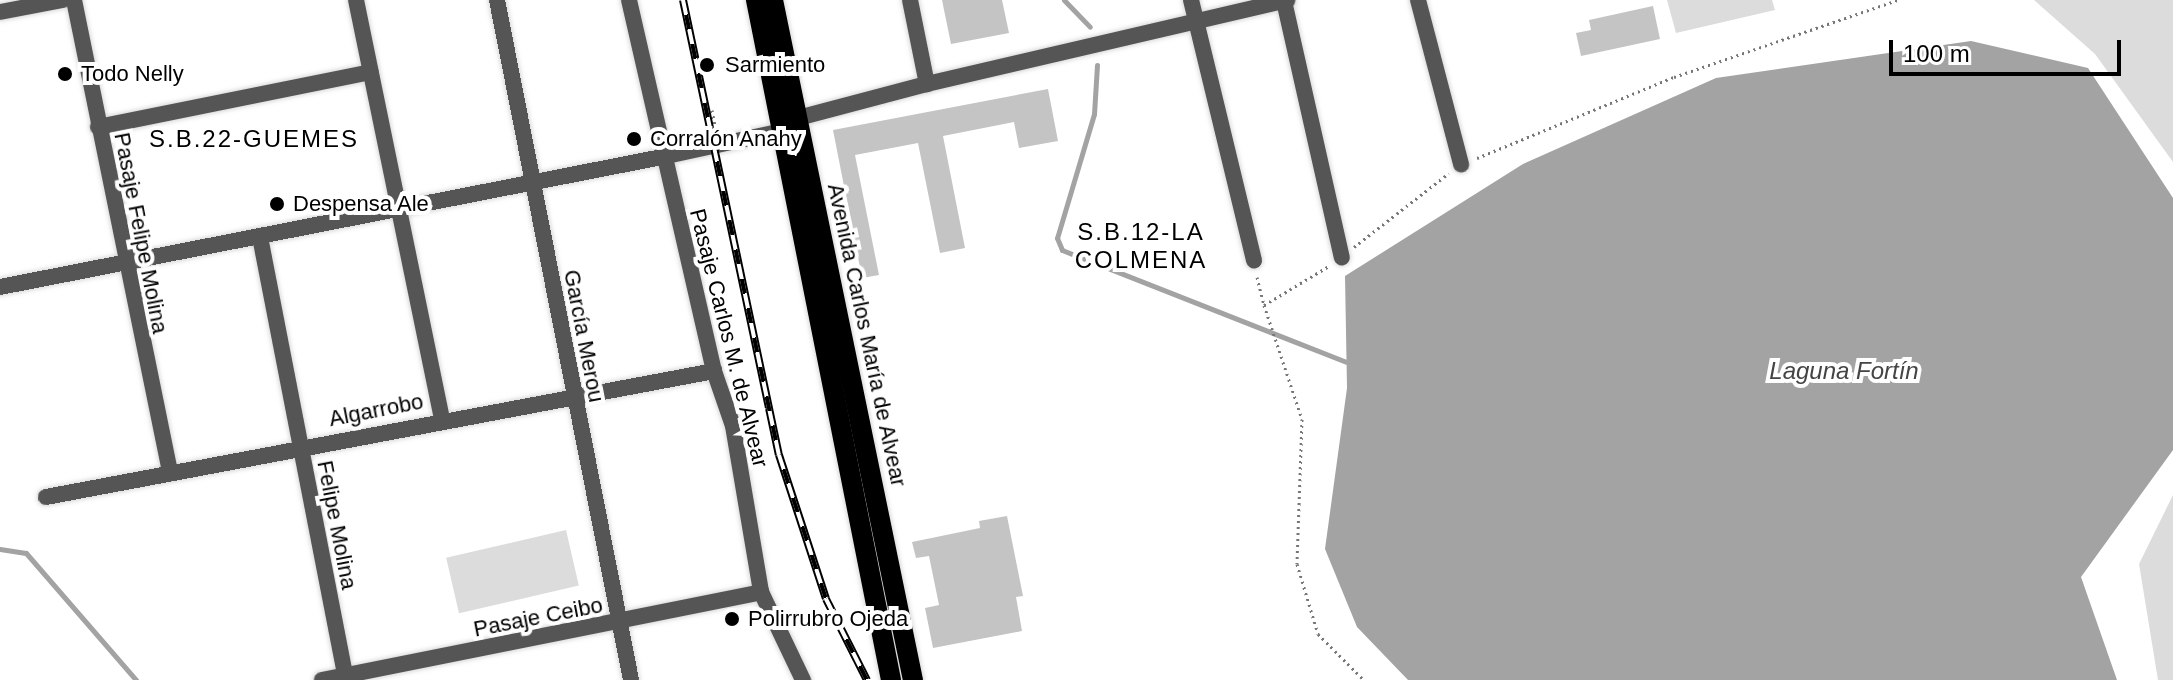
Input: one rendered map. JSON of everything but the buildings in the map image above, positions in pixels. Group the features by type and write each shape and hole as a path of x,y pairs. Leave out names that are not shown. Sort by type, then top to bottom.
{"main road":[{"name":"Avenida Carlos María de Alvear","path":"756,0 790,124 913,680"},
{"name":"Avenida Carlos María de Alvear","path":"773,0 790,124 891,680"}],"street":[{"path":"0,12 63,0"},
{"name":"Pasaje Felipe Molina","path":"74,0 124,262 170,473"},
{"path":"356,0 442,420"},
{"name":"García Merou","path":"497,0 573,402 631,680"},
{"name":"Pasaje Carlos M. de Alvear","path":"629,0 662,157 714,371 733,426 761,592 803,680"},
{"path":"910,0 927,84"},
{"path":"1191,0 1254,261"},
{"path":"0,287 533,185 662,157 927,84 1196,18 1286,0 1342,258"},
{"path":"1418,0 1461,164"},
{"path":"98,127 370,72"},
{"name":"Felipe Molina","path":"260,237 346,678"},
{"name":"Algarrobo","path":"46,497 442,420 573,402 714,371"},
{"name":"Pasaje Ceibo","path":"322,680 346,678 619,624 761,592"}],"path":[{"path":"1879,0 1881,6"},
{"path":"1264,305 1342,258 1461,164 1674,77 1898,0"},
{"path":"1254,261 1264,305 1302,419 1297,564 1318,634 1364,680"}],"shaded area":[{"path":"1667,0 1772,0 1775,10 1676,33"},
{"path":"2034,0 2173,0 2173,162 2095,54"},
{"path":"2173,495 2173,680 2158,680 2139,564"},
{"path":"566,530 579,586 459,613 446,558"}],"water":[{"name":"Laguna Fortín","path":"1971,41 2088,68 2173,198 2173,450 2081,577 2117,680 1408,680 1357,627 1325,549 1347,388 1345,276 1523,164 1716,78"}],"waterway":[{"path":"1064,0 1090,27"},
{"path":"1097,65 1094,114 1057,238 1062,250 1346,362"},
{"path":"0,549 26,553 136,680"}],"railway":[{"path":"683,0 779,455 826,599 867,680"}],"place":[{"name":"Sarmiento","path":"707,65"},
{"name":"Todo Nelly","path":"65,74"},
{"name":"Corralón Anahy","path":"634,139"},
{"name":"Despensa Ale","path":"277,204"},
{"name":"Polirrubro Ojeda","path":"732,619"}],"district":[{"name":"S.B.22-GUEMES","path":"254,139"},
{"name":"S.B.12-LA COLMENA","path":"1141,246"}]}
